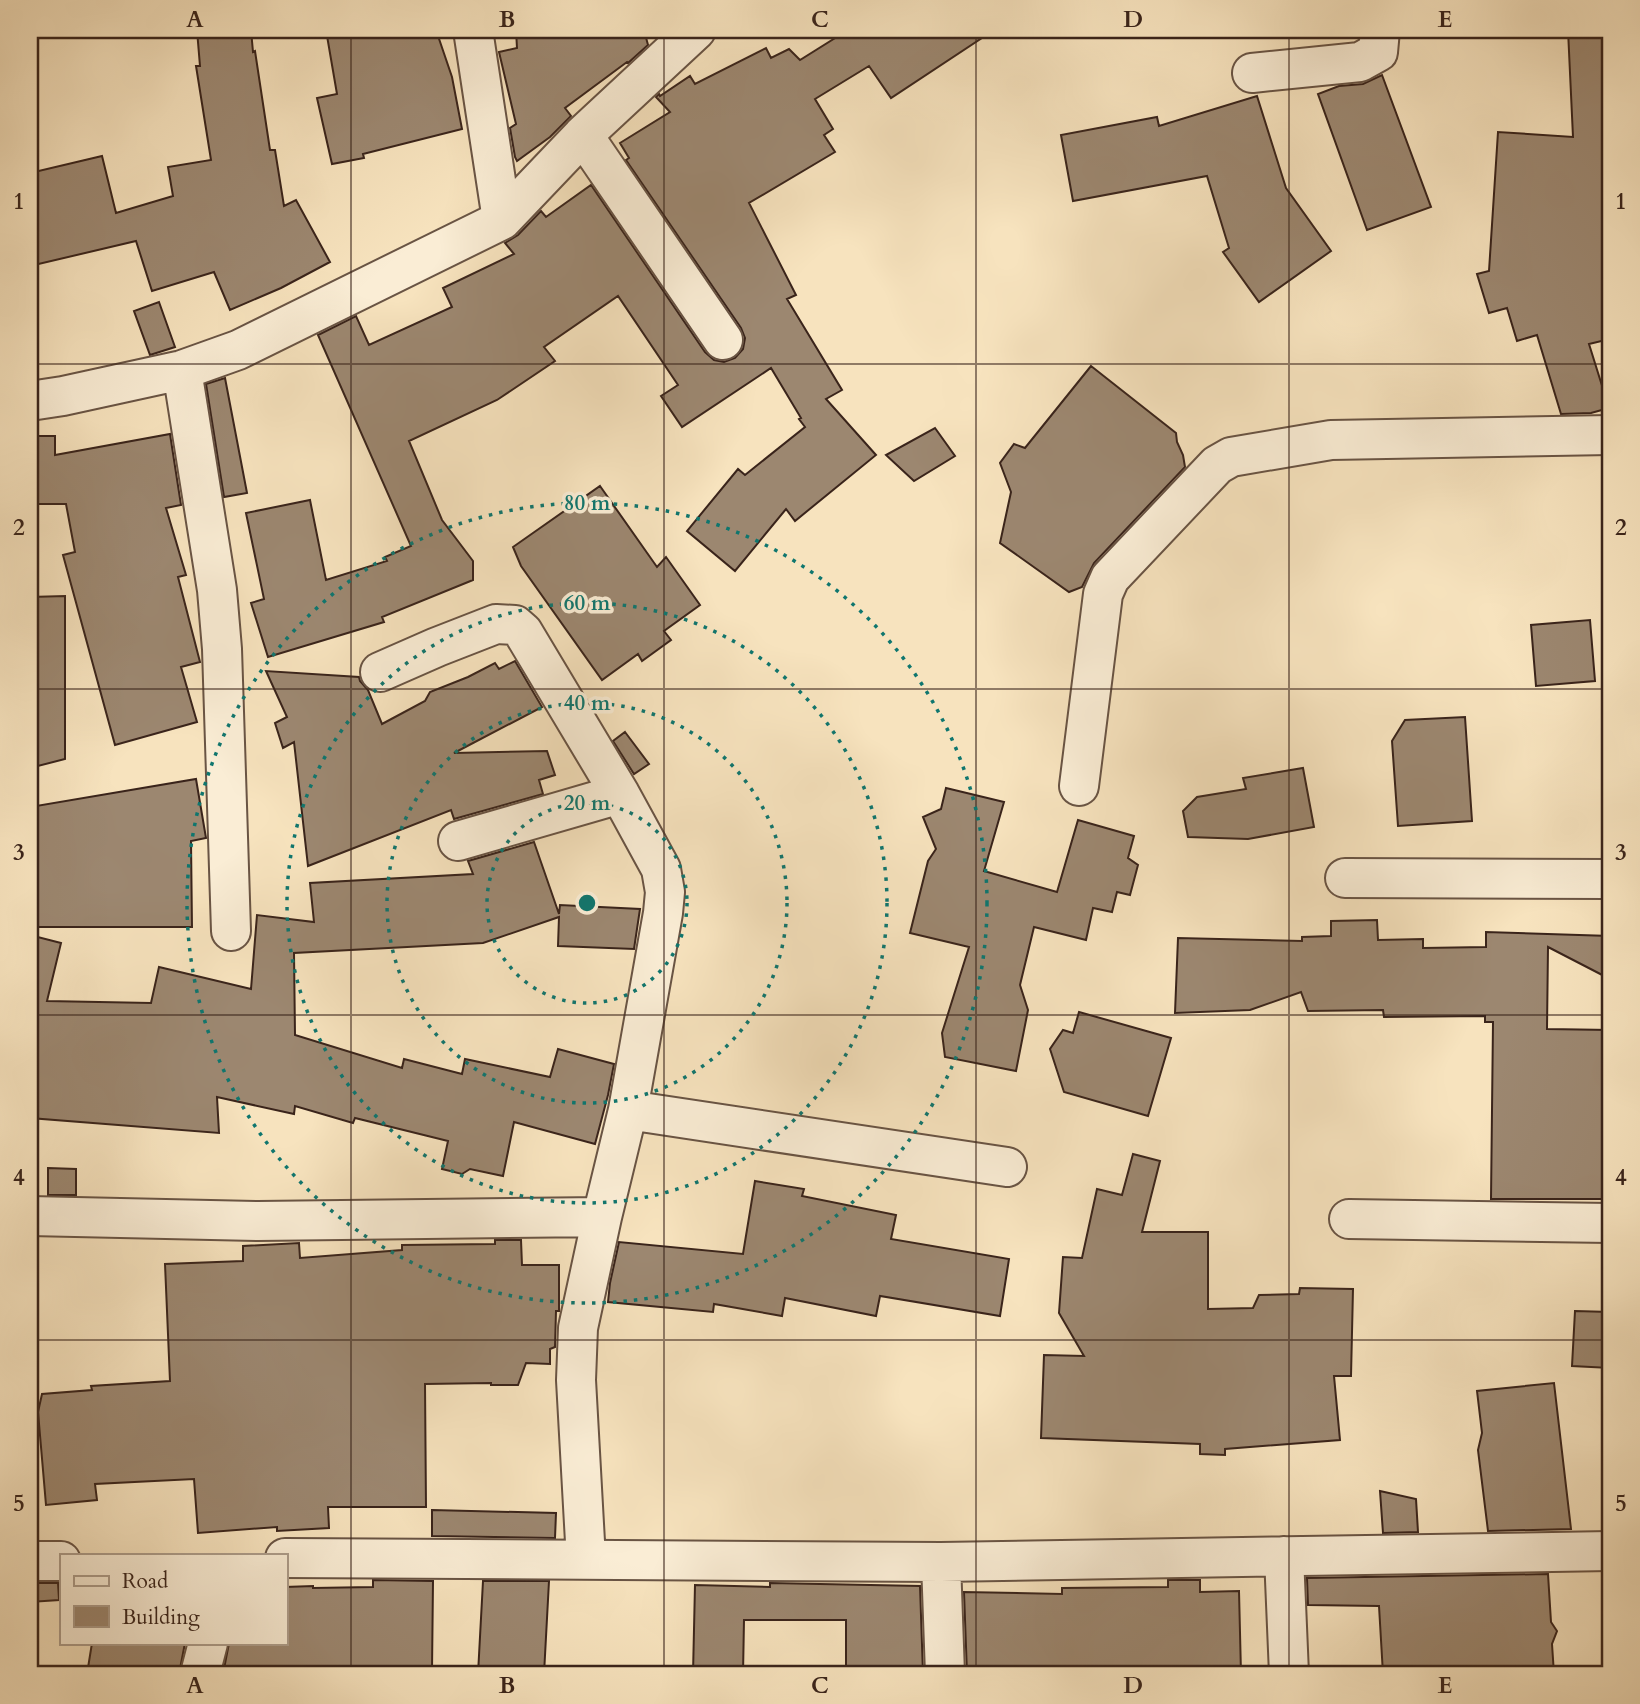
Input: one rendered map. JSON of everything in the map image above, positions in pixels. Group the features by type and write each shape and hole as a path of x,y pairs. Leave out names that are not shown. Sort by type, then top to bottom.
{"street":[{"path":"474,30 502,220"},
{"path":"30,401 182,370 238,350 502,220 583,135 696,30"},
{"path":"1252,73 1360,62 1378,52 1380,30"},
{"path":"583,135 723,340"},
{"path":"182,370 218,601 222,649 231,931"},
{"path":"1079,786 1103,594 1111,578 1217,465 1231,457 1331,440 1610,435"},
{"path":"380,672 496,624 515,625 523,632 620,794 661,869 665,892 663,913 628,1110 578,1328 576,1380 586,1560"},
{"path":"458,841 620,794"},
{"path":"1345,878 1610,879"},
{"path":"628,1110 1007,1167"},
{"path":"30,1216 258,1221 602,1217"},
{"path":"1349,1219 1610,1223"},
{"path":"287,1558 941,1562 1610,1551"},
{"path":"1284,1556 1289,1674"},
{"path":"30,1562 60,1561"},
{"path":"941,1562 944,1674"},
{"path":"200,1674 208,1644"}],"building":[{"path":"197,30 251,30 270,150 275,150 284,206 296,200 330,262 281,288 230,310 214,272 152,291 136,241 30,266 30,173 102,156 116,213 173,196 168,167 211,160 196,66 200,66"},
{"path":"326,30 436,30 452,77 462,129 363,154 364,158 332,164 317,98 337,94"},
{"path":"516,30 644,30 648,45 628,63 565,108 571,116 550,137 517,161 510,128 516,124 499,52 517,48"},
{"path":"848,30 994,30 891,98 869,66 815,99 833,129 824,135 835,152 749,203 796,295 787,299 842,390 826,399 876,455 795,521 786,509 735,571 687,531 738,469 745,475 805,427 771,368 682,427 661,396 678,385 618,296 544,347 555,361 497,400 409,441 442,520 473,561 473,580 382,617 384,622 268,657 251,603 264,599 246,513 310,500 326,580 387,561 385,557 411,546 318,335 356,316 369,345 452,307 443,288 514,254 505,243 518,235 541,211 546,217 591,185 705,352 714,360 724,362 735,358 743,349 745,338 741,328 626,160 629,158 620,143 670,112 656,97 690,76 695,84 766,48 771,58 789,49 800,60"},
{"path":"1568,30 1610,30 1610,339 1589,344 1609,408 1591,413 1561,414 1537,335 1517,341 1507,308 1489,313 1477,274 1489,271 1498,132 1573,137"},
{"path":"1382,75 1431,207 1367,230 1318,94 1339,86 1363,84"},
{"path":"1257,96 1286,188 1331,251 1259,302 1223,252 1229,248 1207,176 1073,201 1061,135 1157,117 1159,126"},
{"path":"159,302 175,347 150,355 134,311"},
{"path":"1091,366 1176,433 1185,467 1094,563 1082,587 1069,592 1000,543 1011,492 1000,463 1014,444 1025,448"},
{"path":"225,378 247,493 224,497 206,384"},
{"path":"935,428 955,456 914,481 886,455"},
{"path":"170,434 181,505 166,508 186,575 178,577 200,662 181,667 197,722 115,745 63,555 75,552 66,504 30,504 30,436 55,436 55,455"},
{"path":"600,486 657,567 666,557 700,605 664,631 671,640 642,661 638,654 602,680 521,566 513,547"},
{"path":"65,596 65,759 30,768 30,597"},
{"path":"1590,620 1595,681 1536,686 1531,625"},
{"path":"515,661 542,707 454,753 547,751 555,775 539,780 543,794 454,819 451,810 308,866 294,742 283,748 275,723 287,717 266,671 359,677 368,690 382,724 425,701 430,692 495,663 499,669"},
{"path":"1465,717 1472,821 1398,826 1392,741 1405,720"},
{"path":"625,732 649,764 634,774 613,741"},
{"path":"1303,768 1314,827 1248,839 1188,837 1183,811 1197,797 1246,789 1243,778"},
{"path":"196,779 206,838 191,841 192,927 30,927 30,807"},
{"path":"946,788 1004,802 984,871 1057,892 1078,820 1134,836 1128,858 1138,865 1130,895 1117,892 1112,912 1093,908 1086,940 1034,927 1020,985 1028,1010 1016,1071 945,1057 942,1033 969,947 910,933 928,861 936,849 923,817 941,809"},
{"path":"534,842 559,914 560,905 640,909 634,949 558,946 559,917 483,943 294,953 295,1035 402,1068 404,1059 462,1074 465,1059 550,1077 558,1049 614,1064 595,1144 514,1122 503,1176 470,1169 462,1174 442,1169 448,1141 355,1118 353,1123 295,1106 294,1114 217,1097 219,1133 30,1118 30,935 61,943 47,1001 151,1003 159,967 251,989 257,915 314,922 310,883 473,874 468,861"},
{"path":"1377,920 1378,940 1423,939 1423,948 1486,947 1486,932 1610,936 1610,979 1548,947 1547,1029 1610,1030 1610,1199 1491,1199 1493,1022 1485,1022 1485,1016 1384,1017 1383,1010 1308,1011 1301,992 1250,1010 1175,1013 1178,938 1302,941 1302,937 1331,936 1331,921"},
{"path":"1079,1012 1171,1038 1148,1116 1064,1092 1050,1049 1063,1030 1073,1033"},
{"path":"1133,1154 1160,1161 1142,1232 1208,1232 1208,1309 1253,1308 1259,1295 1299,1294 1300,1288 1353,1289 1351,1376 1334,1376 1340,1440 1225,1449 1225,1455 1200,1454 1200,1444 1041,1438 1044,1355 1084,1356 1059,1313 1063,1257 1082,1258 1097,1189 1122,1195"},
{"path":"48,1168 76,1169 76,1195 48,1195"},
{"path":"755,1181 804,1189 802,1196 896,1215 891,1239 1009,1259 1000,1316 880,1296 876,1316 785,1298 782,1316 714,1304 713,1312 608,1302 619,1242 743,1254"},
{"path":"495,1240 521,1240 522,1265 559,1265 559,1311 556,1311 555,1347 550,1349 550,1364 526,1363 518,1385 425,1384 426,1507 328,1507 329,1528 277,1531 277,1527 198,1533 194,1479 95,1484 97,1500 46,1505 38,1412 42,1394 92,1390 91,1386 170,1381 165,1264 243,1261 243,1246 299,1243 300,1258 402,1250 402,1245 495,1244"},
{"path":"1575,1311 1610,1312 1610,1368 1572,1366"},
{"path":"1554,1383 1571,1529 1488,1531 1478,1450 1482,1433 1477,1391"},
{"path":"1380,1491 1416,1499 1418,1532 1383,1533"},
{"path":"432,1510 556,1513 555,1538 432,1536"},
{"path":"1548,1574 1551,1622 1557,1631 1552,1644 1554,1674 1383,1674 1379,1606 1308,1605 1307,1578"},
{"path":"373,1580 433,1581 432,1671 223,1674 229,1644 287,1644 287,1587 373,1587"},
{"path":"1168,1580 1200,1580 1200,1592 1239,1591 1241,1674 967,1674 964,1592 1062,1594 1062,1588 1168,1587"},
{"path":"483,1581 549,1581 544,1674 478,1674"},
{"path":"30,1583 58,1583 59,1600 30,1602"},
{"path":"770,1583 920,1586 923,1674 846,1674 846,1620 744,1620 743,1674 693,1674 695,1585 770,1587"},
{"path":"92,1644 185,1644 179,1674 87,1674"}]}
